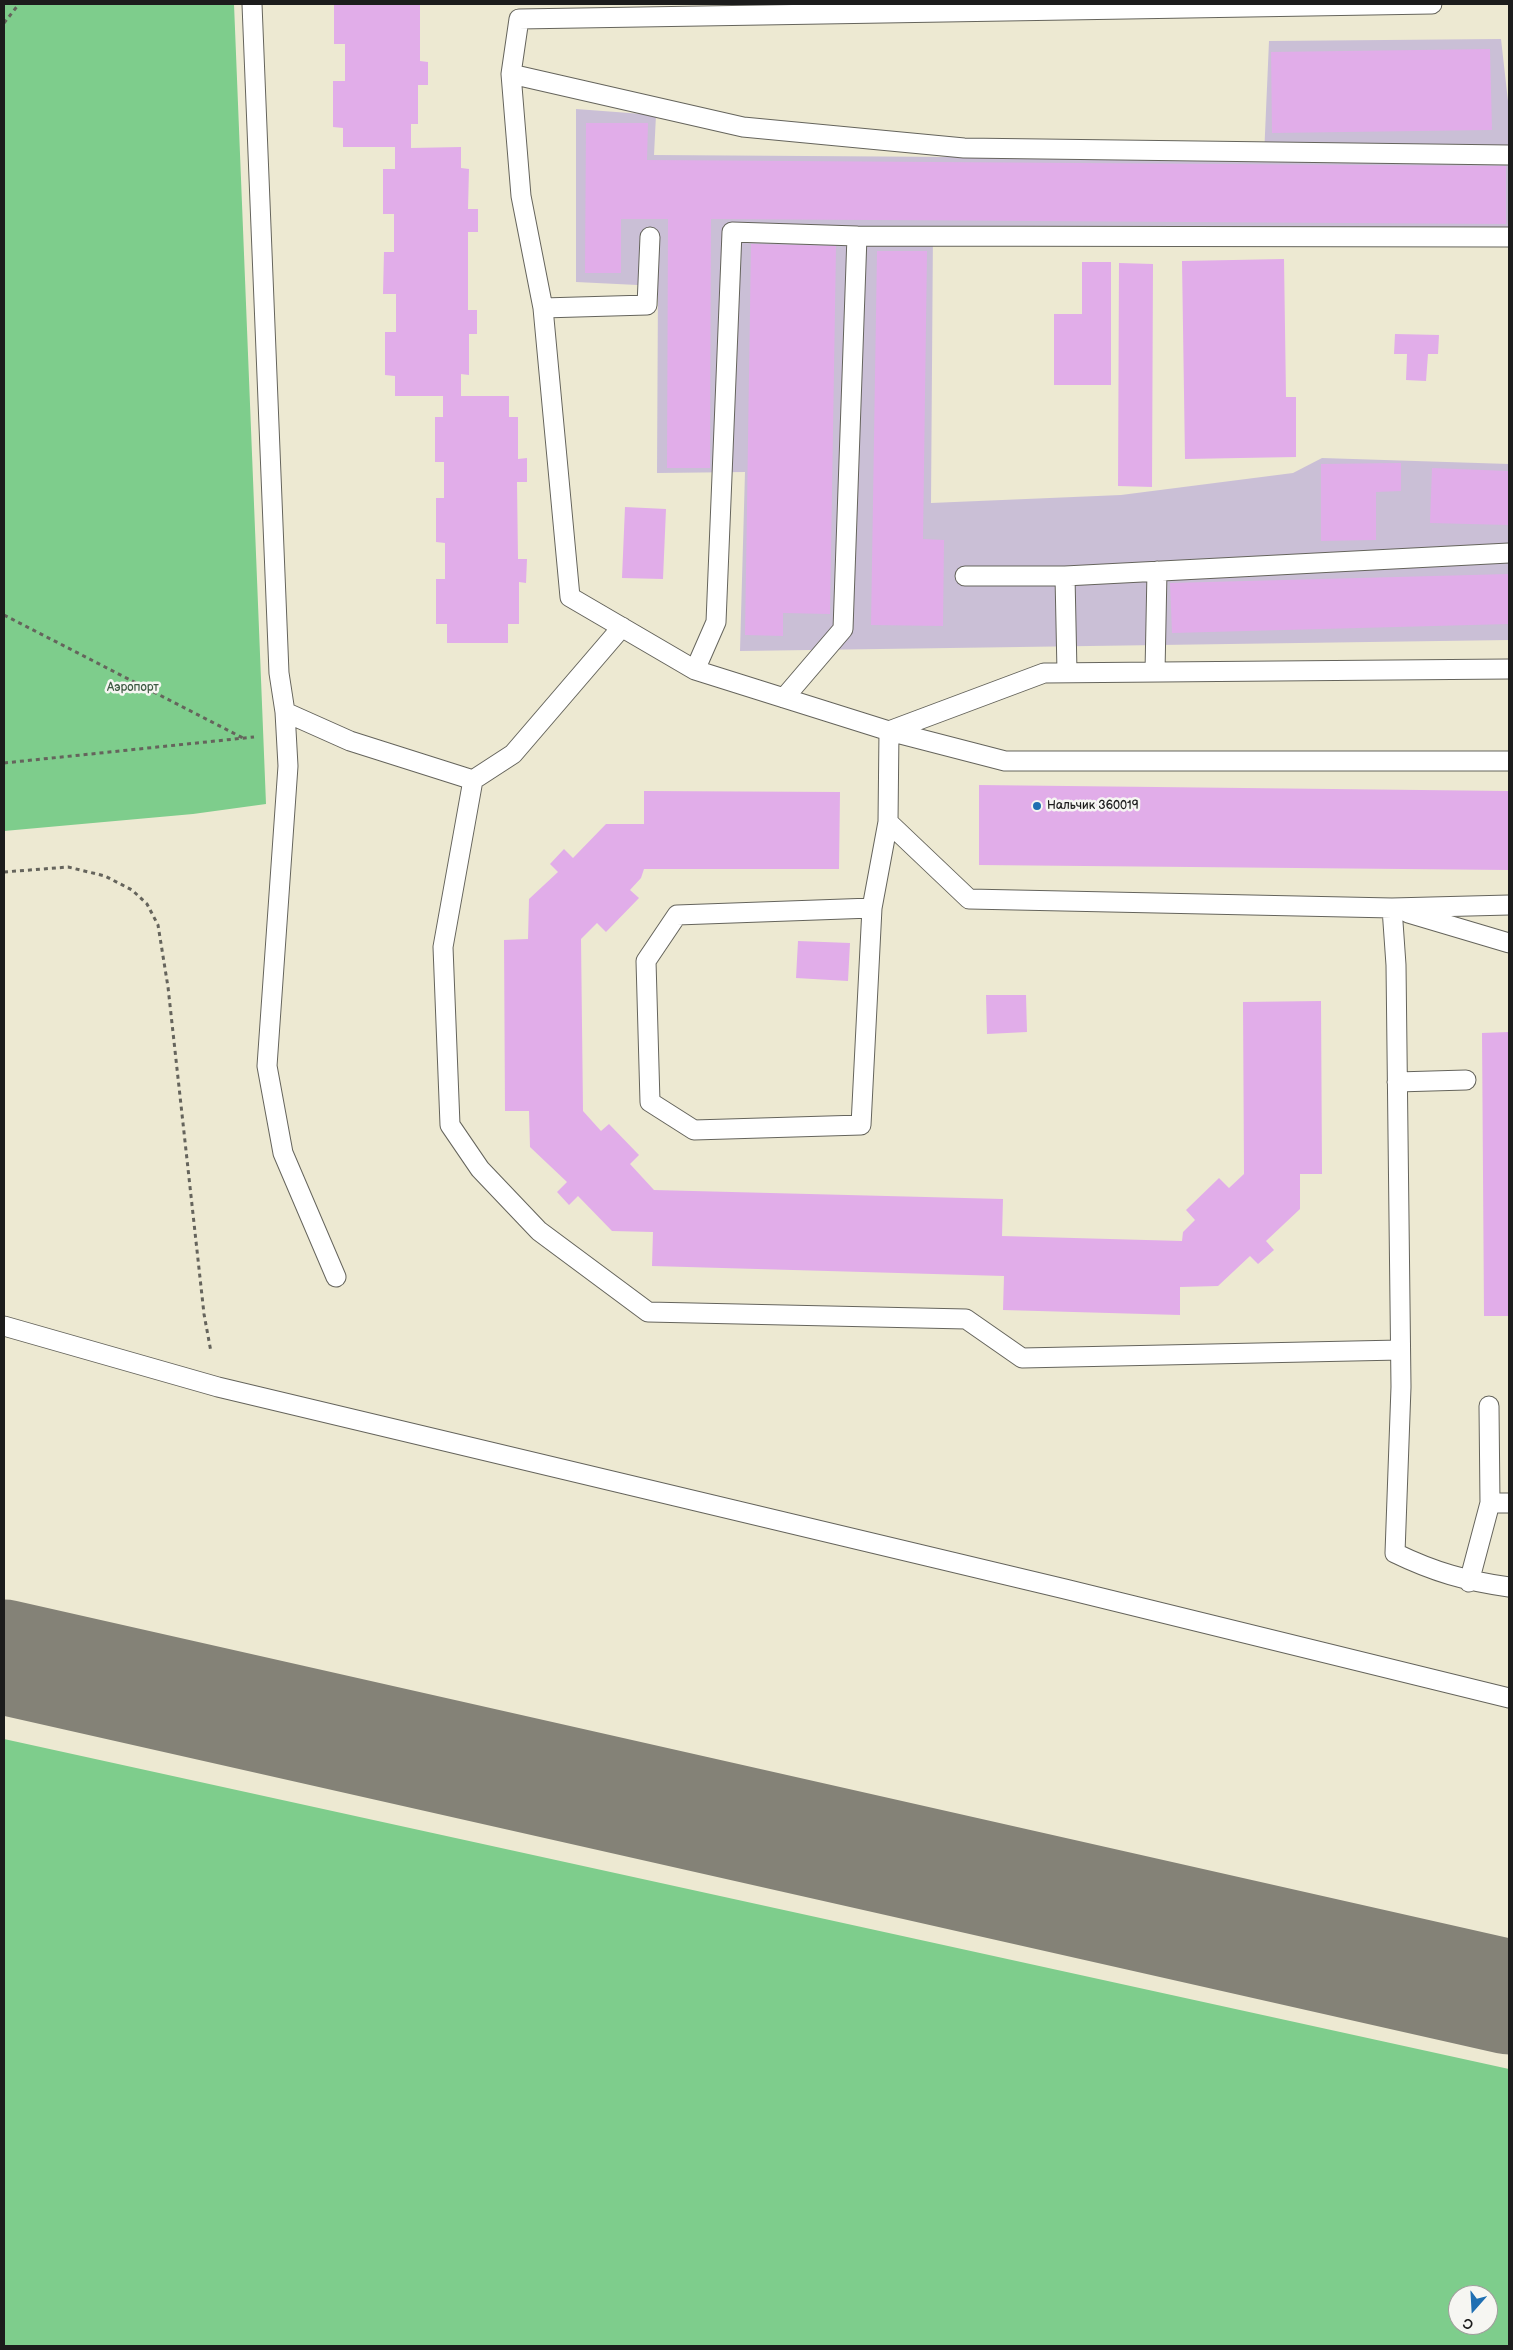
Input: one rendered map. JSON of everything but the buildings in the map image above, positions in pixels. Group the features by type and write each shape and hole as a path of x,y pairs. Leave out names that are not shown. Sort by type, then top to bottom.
{"lane":[{"path":"252,4 279,673 285,712 288,766 267,1066 283,1153 336,1277"},
{"path":"1432,4 519,11 511,74 521,196 543,308 570,597 696,670 889,731 1005,761 1509,761"},
{"path":"511,74 743,127 964,148 1509,155"},
{"path":"696,670 716,622 732,232 857,236 1509,237"},
{"path":"784,698 843,629 857,236"},
{"path":"543,308 647,305 650,237"},
{"path":"965,576 1065,576 1509,553"},
{"path":"1155,672 1157,571"},
{"path":"1065,576 1067,672"},
{"path":"622,627 513,754 473,780 443,947 450,1124 480,1169 539,1231 648,1312 966,1319 1022,1358 1400,1350"},
{"path":"889,731 1044,673 1509,669"},
{"path":"285,712 350,741 473,780"},
{"path":"872,908 677,916 646,961 650,1102 694,1130 861,1125 872,908 888,822 889,731"},
{"path":"888,822 969,899 1392,908 1509,905"},
{"path":"1392,908 1509,943"},
{"path":"1392,908 1396,965 1400,1350 1395,1553 1429,1569 1469,1582 1509,1587"},
{"path":"1398,1082 1466,1080"},
{"path":"4,1326 218,1387 1045,1584 1509,1698"},
{"path":"1469,1582 1490,1503 1489,1406"},
{"path":"1490,1503 1509,1503"}],"path":[{"path":"4,23 19,4"},
{"path":"4,615 244,738"},
{"path":"4,763 286,734"},
{"path":"4,872 68,867 105,876 132,890 147,904 158,925 168,987 204,1314 218,1387"}],"shaded area":[{"path":"1501,39 1509,110 1509,229 933,228 931,503 1121,495 1293,473 1322,458 1509,464 1509,640 740,651 745,472 657,473 658,286 576,282 576,109 656,115 654,155 1108,158 1264,157 1269,41"}],"green space":[{"name":"Аэропорт","path":"4,4 234,4 266,804 193,814 4,831"},
{"path":"4,1739 1509,2069 1509,2346 4,2346"}],"taxiway":[{"path":"4,1657 1509,1997"}],"place":[{"name":"Нальчик 360019","path":"1037,806"}]}
